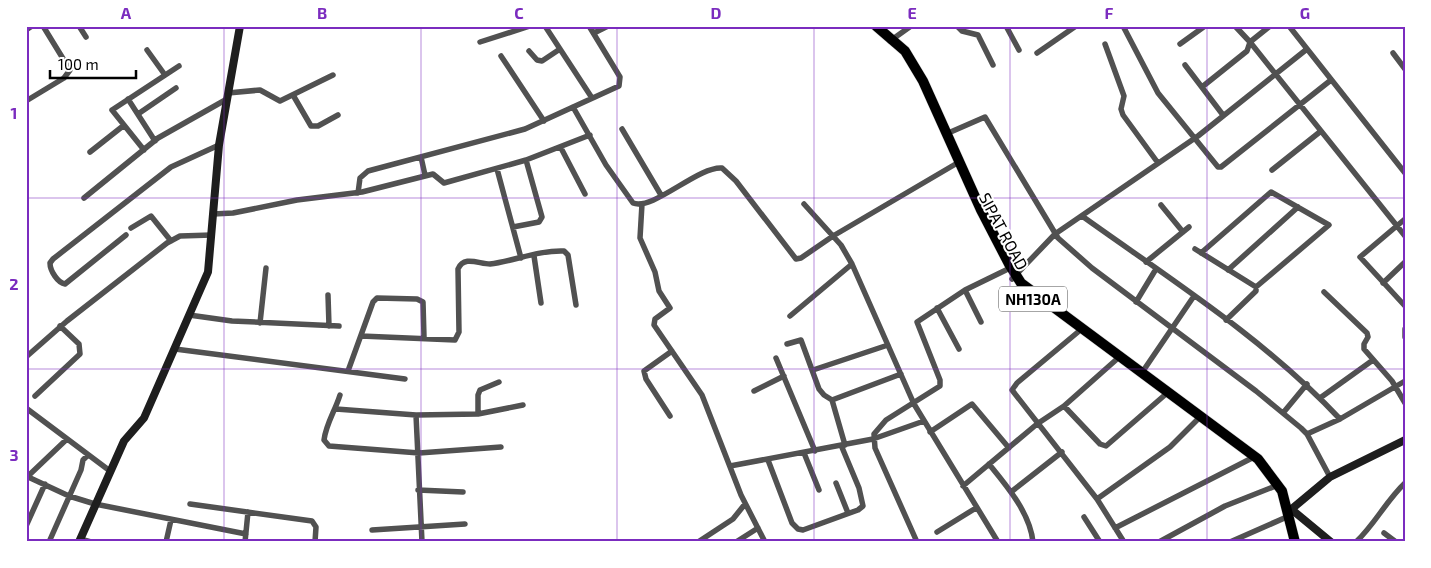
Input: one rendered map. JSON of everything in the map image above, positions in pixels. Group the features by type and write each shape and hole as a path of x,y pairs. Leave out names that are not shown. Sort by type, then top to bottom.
{"highway":[{"name":"SIPAT ROAD","path":"868,26 905,52 923,81 957,163"},
{"name":"SIPAT ROAD","path":"876,26 890,41 914,75 1011,275 1030,297 1117,359 1141,373 1198,419 1253,458"},
{"name":"SIPAT ROAD","path":"1011,275 1253,458 1276,486 1284,501 1289,513 1295,542"}],"street":[{"path":"26,30 32,26"},
{"path":"26,101 64,78 70,70 43,26"},
{"path":"79,26 86,37"},
{"path":"90,542 79,540 124,441 144,418 208,272 219,145 240,26"},
{"path":"480,42 530,26"},
{"path":"545,26 592,98"},
{"path":"358,192 360,178 368,171 525,129 616,87 621,80 589,26"},
{"path":"594,33 608,26"},
{"path":"890,41 911,26"},
{"path":"957,26 962,30 978,35 993,65"},
{"path":"1006,26 1020,50"},
{"path":"1037,53 1076,26"},
{"path":"1180,44 1205,26"},
{"path":"1235,26 1275,72 1405,236"},
{"path":"1202,87 1247,51 1250,42 1270,26"},
{"path":"1289,26 1405,173"},
{"path":"1124,27 1158,93 1218,167 1221,167 1331,80"},
{"path":"1105,44 1124,96 1123,115 1158,163"},
{"path":"529,51 537,60 542,61 560,49"},
{"path":"917,542 875,448 873,439 876,430 882,423 940,386 940,380 916,323 921,317 965,290 1011,275 1055,234 1195,137 1275,72 1307,49"},
{"path":"147,50 165,75"},
{"path":"1393,53 1405,69"},
{"path":"501,56 544,121"},
{"path":"1185,65 1223,115"},
{"path":"144,150 112,110 180,66"},
{"path":"84,198 155,141 228,96 260,90 280,101 334,75"},
{"path":"138,114 176,88"},
{"path":"293,95 311,126 318,126 338,115"},
{"path":"128,99 155,141"},
{"path":"573,107 622,190 633,202 642,204 698,176 722,168 736,181 796,259 805,256 833,236 957,163"},
{"path":"946,134 985,117 1055,234 1092,268 1256,391 1307,434 1330,477"},
{"path":"90,152 124,126"},
{"path":"622,129 661,195"},
{"path":"1272,170 1321,131"},
{"path":"213,214 233,213 297,200 358,192 435,174 444,183 526,160 561,148 590,135"},
{"path":"126,235 65,284 61,283 50,268 53,260 171,166 219,145"},
{"path":"561,148 585,194"},
{"path":"421,157 425,176"},
{"path":"513,227 539,222 542,217 526,160"},
{"path":"497,169 521,258"},
{"path":"1201,253 1271,192 1329,226 1256,287 1256,291 1226,320"},
{"path":"642,204 640,238 655,272 659,292 670,308 655,319 654,325 694,381 706,404 746,504 765,542"},
{"path":"804,204 833,236 852,264 914,404 997,540 989,542"},
{"path":"1161,205 1183,232"},
{"path":"1228,270 1298,207"},
{"path":"131,228 151,216 172,241"},
{"path":"1082,216 1226,320 1307,384 1340,419"},
{"path":"1405,219 1360,257 1405,306"},
{"path":"1146,262 1189,227"},
{"path":"26,357 60,326 148,256 180,236 212,234"},
{"path":"1195,249 1256,287"},
{"path":"361,336 424,337 452,341 459,335 458,269 460,265 468,261 490,264 559,251 566,252 576,305"},
{"path":"534,256 541,303"},
{"path":"1383,283 1405,262"},
{"path":"790,316 852,264"},
{"path":"260,323 266,268"},
{"path":"1136,302 1156,269"},
{"path":"965,290 981,322"},
{"path":"1324,292 1367,333 1368,337 1363,346 1395,386 1405,403"},
{"path":"328,295 329,326"},
{"path":"1141,373 1194,296"},
{"path":"348,371 373,302 377,298 424,302 424,337"},
{"path":"937,308 959,348"},
{"path":"189,315 260,323 339,326"},
{"path":"35,396 81,351 79,344 60,326"},
{"path":"1405,329 1405,337"},
{"path":"1078,332 1013,388 1014,396 1062,452 1097,499 1124,542"},
{"path":"787,344 801,340 822,393 832,400"},
{"path":"813,370 888,345"},
{"path":"175,349 405,379"},
{"path":"670,416 646,379 644,371 672,351"},
{"path":"776,358 815,450"},
{"path":"963,486 1037,424 1064,406 1117,359"},
{"path":"1320,398 1373,360"},
{"path":"832,400 900,374"},
{"path":"754,391 784,376"},
{"path":"1307,434 1340,419 1405,381"},
{"path":"478,414 480,390 499,382"},
{"path":"1283,413 1307,384"},
{"path":"1064,406 1100,444 1106,446 1166,394"},
{"path":"340,396 336,409 326,428 324,440 326,445 419,453 501,447"},
{"path":"768,460 792,524 798,529 808,529 860,509 862,502 843,445 832,400"},
{"path":"930,432 972,404 1009,448"},
{"path":"336,409 416,415 478,414 523,405"},
{"path":"26,408 110,471"},
{"path":"416,415 419,453 418,490 422,542"},
{"path":"1097,499 1170,447 1198,419"},
{"path":"730,466 873,439 924,421"},
{"path":"67,439 27,477 70,496 95,504 246,534"},
{"path":"1230,542 1289,513 1330,477 1405,440"},
{"path":"1011,492 1062,452"},
{"path":"804,453 819,490"},
{"path":"48,542 70,496 83,460 88,455"},
{"path":"1115,528 1200,483 1253,458"},
{"path":"990,464 1011,492 1032,530 1033,542"},
{"path":"836,483 848,513"},
{"path":"1356,542 1369,529 1389,498 1405,483"},
{"path":"26,526 45,484"},
{"path":"1159,542 1225,506 1276,486"},
{"path":"418,490 463,492"},
{"path":"190,504 312,521 316,527 315,542"},
{"path":"698,542 733,519 746,504"},
{"path":"937,532 976,508"},
{"path":"245,542 248,512"},
{"path":"1289,513 1331,542"},
{"path":"1084,517 1100,542"},
{"path":"166,542 171,520"},
{"path":"372,530 465,524"},
{"path":"736,542 758,528"},
{"path":"1384,533 1396,542"}]}
